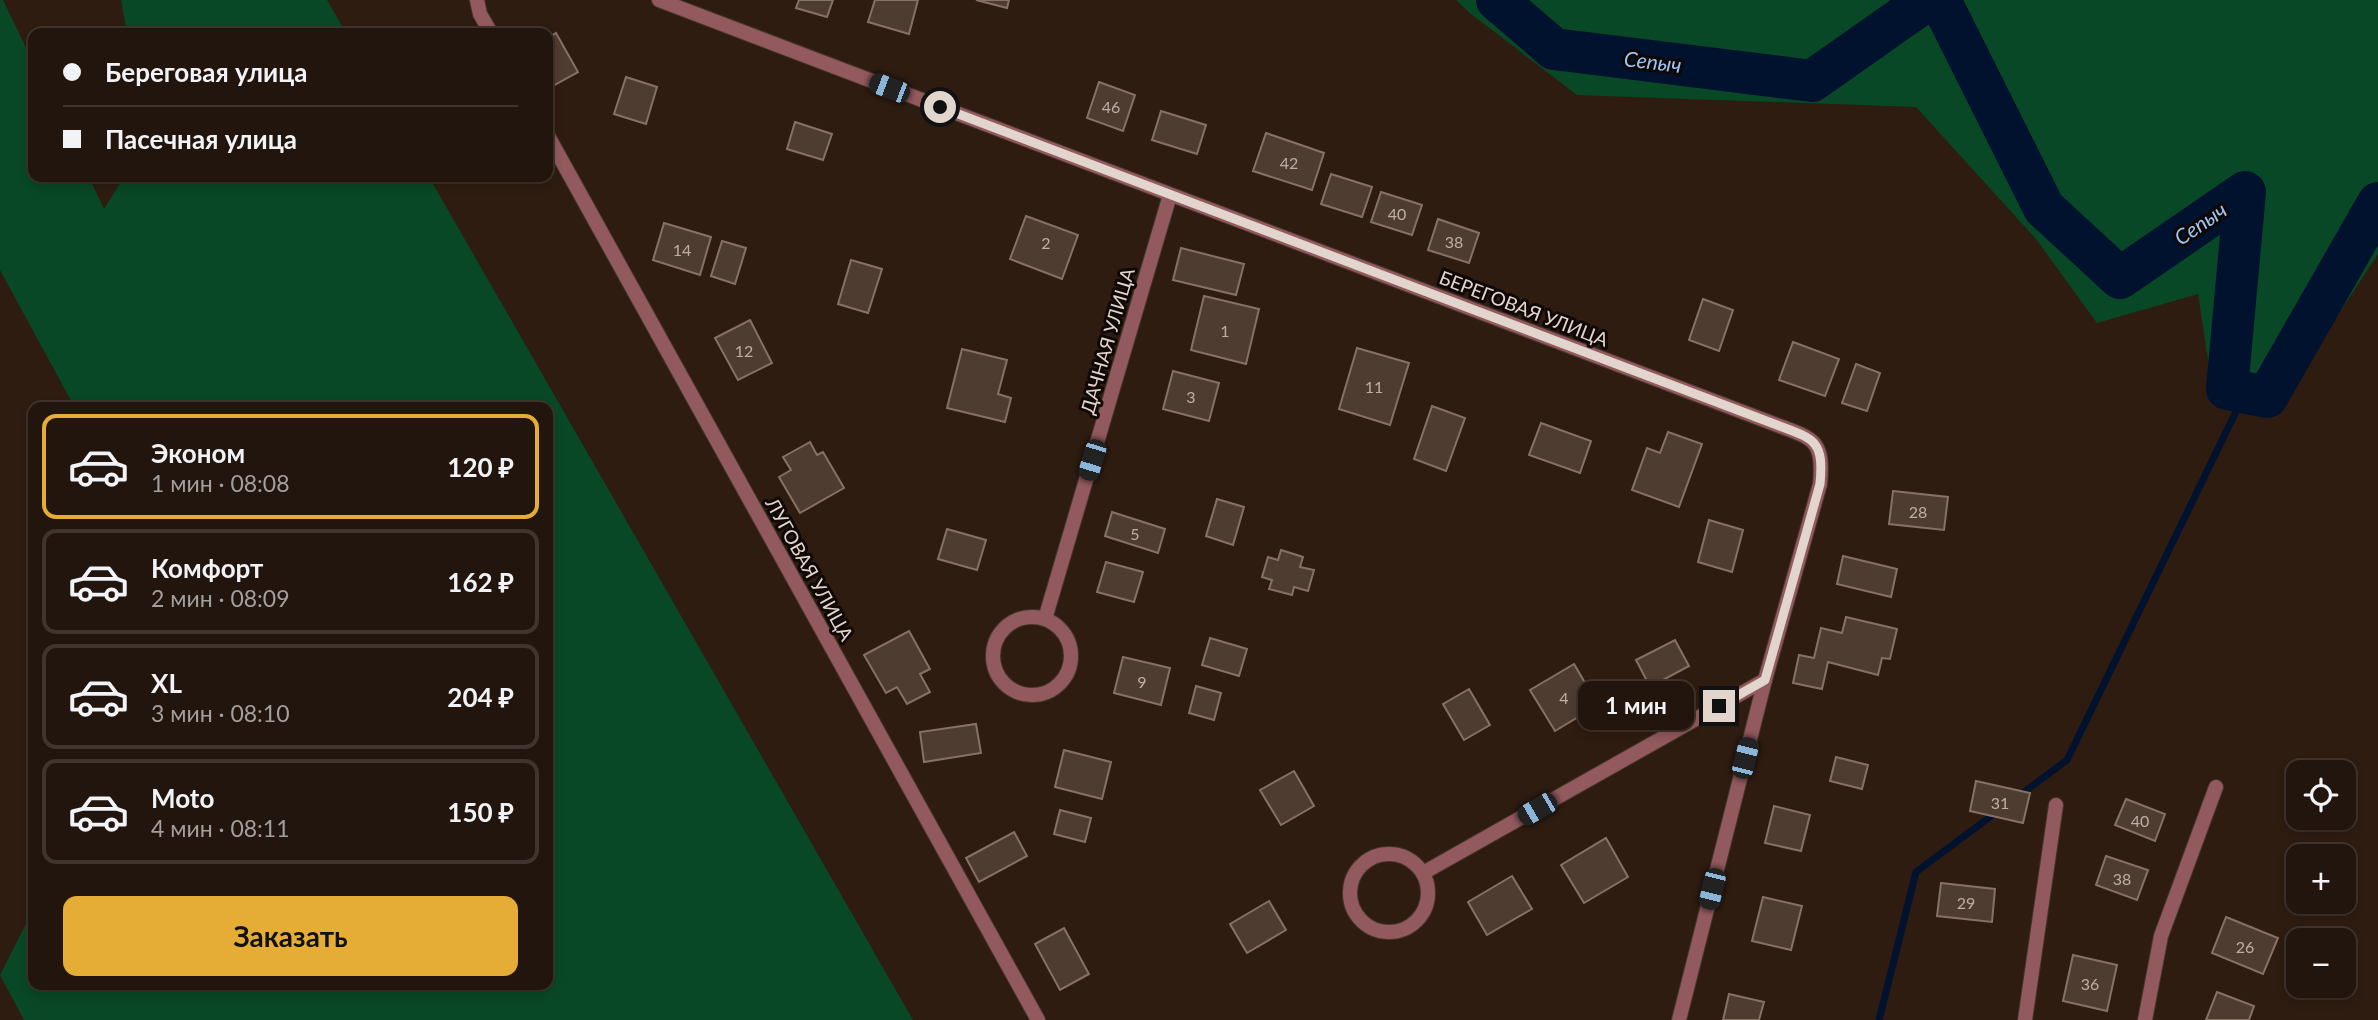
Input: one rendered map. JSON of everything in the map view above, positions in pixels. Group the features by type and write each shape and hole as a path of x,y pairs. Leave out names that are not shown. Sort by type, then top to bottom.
{"street":[{"path":"477,0 480,14 488,28"},
{"name":"БЕРЕГОВАЯ УЛИЦА","path":"659,0 1777,425 1803,435 1817,445 1822,460 1820,484 1765,680 1679,1020"},
{"name":"ЛУГОВАЯ УЛИЦА","path":"553,145 1038,1020"},
{"name":"ДАЧНАЯ УЛИЦА","path":"1045,619 1170,195"},
{"path":"1025,618 1045,619 1062,631 1067,639 1070,649 1069,669 1058,685 1049,691 1030,695 1010,689 997,674 994,664 995,643 1015,621 1025,618"},
{"path":"1423,873 1765,680"},
{"path":"2145,1020 2161,936 2216,788"},
{"path":"2025,1020 2056,805"},
{"path":"1398,854 1416,865 1423,873 1427,883 1426,904 1409,926 1400,930 1371,928 1352,905 1350,885 1354,874 1368,859 1378,855 1398,854"}],"green space":[{"path":"0,0 3,0 28,52 28,182 91,182 104,209 121,182 432,182 913,1020 24,1020 0,975 28,920 28,990 553,990 553,402 72,402 0,270"},
{"path":"121,0 327,0 343,28 126,28"},
{"path":"1456,0 2378,0 2378,254 2270,418 2214,399 2198,294 2097,323 2036,239 1916,107 1577,95"}],"building":[{"path":"799,0 833,0 827,17 796,8"},
{"path":"875,0 918,0 909,34 868,22"},
{"path":"976,0 1009,0 1007,8"},
{"path":"556,33 578,72 553,86 553,35"},
{"path":"626,77 657,87 646,124 614,114"},
{"path":"1099,82 1135,95 1123,131 1087,118"},
{"path":"1161,111 1206,125 1197,154 1152,140"},
{"path":"795,122 832,134 823,160 787,149"},
{"path":"1266,133 1324,153 1312,190 1253,171"},
{"path":"1331,174 1372,187 1362,217 1321,204"},
{"path":"1381,192 1422,205 1412,235 1371,222"},
{"path":"1026,216 1078,235 1062,279 1010,259"},
{"path":"1438,219 1479,233 1469,263 1428,250"},
{"path":"664,223 711,237 700,275 653,260"},
{"path":"722,241 746,248 735,284 711,276"},
{"path":"1181,248 1244,264 1236,295 1173,280"},
{"path":"851,260 882,269 868,313 838,304"},
{"path":"1204,296 1259,309 1246,364 1191,350"},
{"path":"1703,299 1733,310 1719,351 1689,340"},
{"path":"750,320 772,363 738,380 715,338"},
{"path":"1793,342 1839,359 1825,396 1779,380"},
{"path":"1357,348 1409,363 1390,425 1339,409"},
{"path":"962,349 1007,360 998,394 1011,398 1005,422 947,408"},
{"path":"1856,364 1880,373 1867,411 1842,403"},
{"path":"1173,371 1219,383 1209,421 1163,409"},
{"path":"1432,406 1465,418 1446,471 1414,459"},
{"path":"1541,423 1591,441 1580,473 1529,455"},
{"path":"1668,432 1702,444 1679,507 1632,490 1647,448 1660,453"},
{"path":"810,442 817,455 823,452 844,488 800,513 779,477 791,470 783,457"},
{"path":"1893,491 1948,497 1944,530 1889,524"},
{"path":"1217,499 1244,507 1233,545 1206,536"},
{"path":"1112,512 1165,529 1158,553 1105,536"},
{"path":"1709,520 1743,530 1732,572 1698,562"},
{"path":"947,529 986,540 977,570 938,559"},
{"path":"1281,550 1303,557 1300,567 1314,570 1308,591 1294,587 1292,595 1269,589 1272,580 1262,577 1268,557 1278,560"},
{"path":"1843,556 1897,569 1891,597 1837,584"},
{"path":"1106,562 1143,572 1134,602 1097,592"},
{"path":"1846,617 1897,629 1890,659 1882,658 1878,675 1828,662 1822,689 1793,683 1799,655 1814,658 1821,628 1842,633"},
{"path":"909,631 930,669 920,674 930,692 907,704 897,687 886,693 864,655"},
{"path":"1210,638 1247,649 1239,676 1202,665"},
{"path":"1675,640 1689,666 1650,687 1636,660"},
{"path":"1123,657 1170,668 1161,705 1114,693"},
{"path":"1574,664 1598,705 1555,731 1530,690"},
{"path":"1196,686 1221,693 1214,720 1189,713"},
{"path":"1469,689 1490,725 1464,740 1443,704"},
{"path":"976,724 981,753 924,762 920,732"},
{"path":"1064,750 1111,762 1102,799 1055,787"},
{"path":"1836,757 1868,765 1862,789 1830,781"},
{"path":"1294,771 1314,806 1281,825 1260,790"},
{"path":"1976,781 2030,793 2023,823 1970,811"},
{"path":"2126,799 2165,814 2155,841 2115,825"},
{"path":"1774,806 1810,815 1801,851 1765,843"},
{"path":"1060,810 1091,818 1085,842 1054,834"},
{"path":"1014,832 1027,856 979,882 966,858"},
{"path":"1606,838 1628,877 1584,903 1561,865"},
{"path":"2106,856 2148,870 2137,900 2096,885"},
{"path":"1512,876 1532,909 1487,935 1468,902"},
{"path":"1941,883 1995,889 1992,922 1937,916"},
{"path":"1763,897 1802,906 1791,950 1752,941"},
{"path":"1269,901 1286,930 1247,953 1230,924"},
{"path":"2226,917 2278,938 2263,974 2212,953"},
{"path":"1064,928 1089,974 1060,990 1035,944"},
{"path":"2073,955 2117,965 2107,1011 2063,1001"},
{"path":"2217,992 2254,1006 2249,1020 2206,1020"},
{"path":"1729,994 1764,1002 1759,1020 1723,1020"}],"waterway":[{"name":"Сепыч","path":"1497,0 1554,49 1812,81 1927,0"},
{"name":"Сепыч","path":"1940,0 2044,208 2120,278 2245,192 2227,389 2267,397 2378,203"},
{"path":"2019,796 2067,760 2245,393"},
{"path":"1879,1020 1916,872 1998,811"}],"route":[{"path":"940,107 1803,435 1817,445 1822,460 1820,484 1765,680 1719,706"}]}
